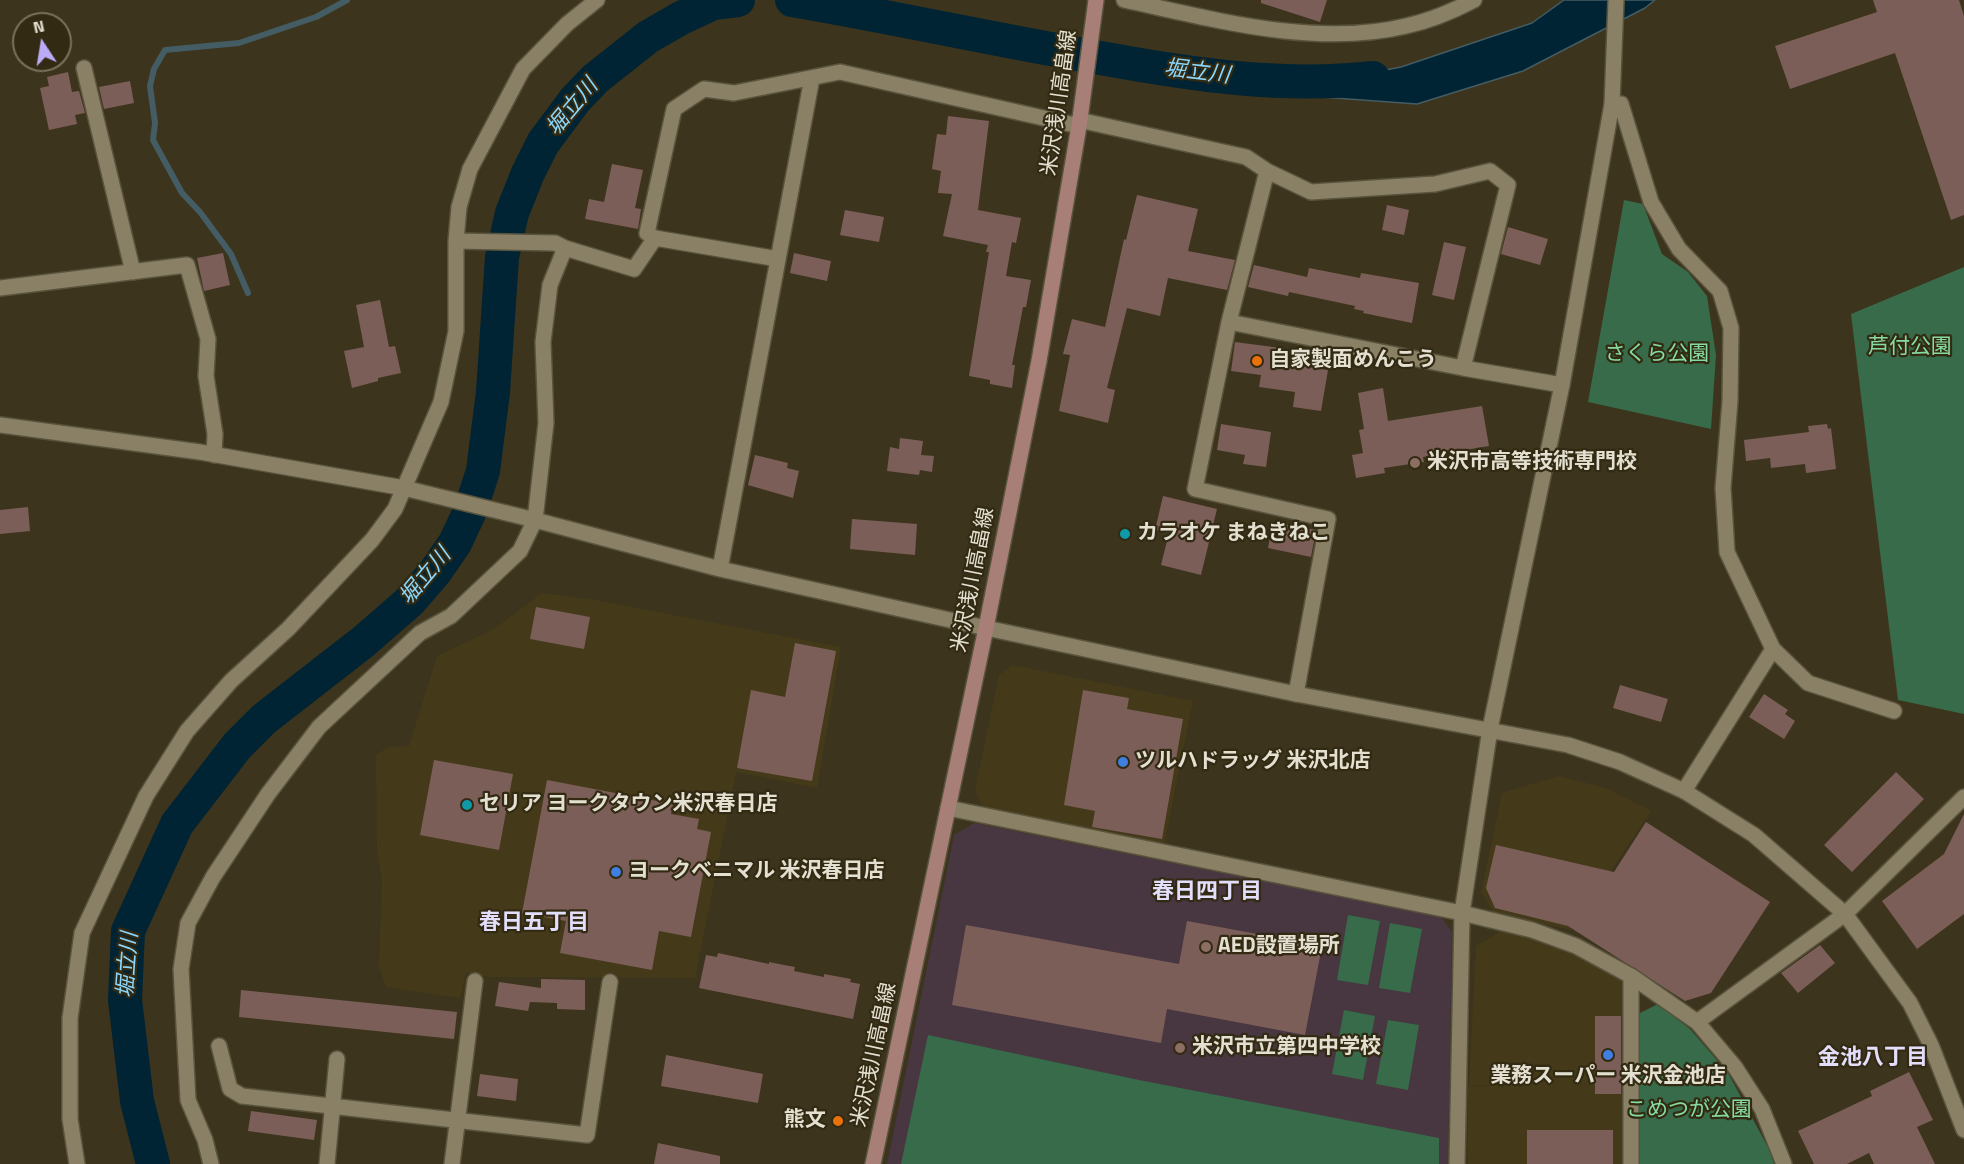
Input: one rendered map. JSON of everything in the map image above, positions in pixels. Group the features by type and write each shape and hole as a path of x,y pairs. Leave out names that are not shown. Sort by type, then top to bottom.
{"main road":[{"name":"米沢浅川高畠線","path":"873,1164 986,628 1041,350 1079,123 1096,0"}],"street":[{"path":"77,1164 70,1119 70,1018 82,933 114,861 146,796 187,731 231,681 288,629 372,540 395,509 441,402 456,331 456,241 459,207 470,169 523,69 567,24 597,0"},
{"path":"1124,0 1248,25 1309,33 1354,33 1405,27 1441,15 1474,0"},
{"path":"1457,1164 1462,913 1490,729 1562,385 1612,104 1616,0"},
{"path":"84,68 133,272"},
{"path":"778,259 655,238 647,232 674,109 704,89 734,93 840,72 1246,157 1267,171 1311,192 1435,184 1490,171 1508,185 1463,368"},
{"path":"720,569 812,78"},
{"path":"1612,104 1621,104 1651,202 1679,249 1720,291 1731,328 1730,401 1723,488 1727,552 1773,649 1808,683 1894,711"},
{"path":"1267,171 1229,322 1195,489 1328,519 1296,694"},
{"path":"456,241 560,246 634,269 655,238"},
{"path":"211,1164 205,1140 188,1100 181,969 188,923 213,877 268,794 319,727 420,633 452,616 520,551 535,520 546,423 543,342 550,285 560,246"},
{"path":"0,288 187,265 208,339 206,375 215,434 214,455"},
{"path":"1229,322 1562,385"},
{"path":"0,425 214,455 404,488 720,569 1296,694 1490,729 1578,749 1620,762 1684,791 1754,836 1845,914 1910,1003 1931,1045 1964,1130"},
{"path":"1684,791 1773,649"},
{"path":"1697,1022 1845,914 1964,797"},
{"path":"948,808 1462,913 1532,930 1576,946 1631,976 1697,1022 1735,1067 1762,1109 1784,1164"},
{"path":"1631,976 1631,1164"},
{"path":"452,1164 476,981"},
{"path":"219,1046 230,1089 242,1096 587,1135 610,982"},
{"path":"327,1164 337,1059"}],"shaded area":[{"path":"542,593 595,600 841,647 817,788 736,772 695,978 489,977 466,973 460,998 386,987 379,967 382,879 377,852 376,755 388,747 409,746 437,656 494,629"},
{"name":"ツルハドラッグ 米沢北店","path":"1012,665 1193,701 1164,845 983,808 975,790 999,675"},
{"path":"1559,776 1606,788 1651,811 1571,930 1494,913 1481,892 1502,793"},
{"name":"米沢市立第四中学校","path":"974,823 1441,917 1452,932 1448,1164 887,1164 954,835"},
{"name":"業務スーパー 米沢金池店","path":"1501,931 1533,938 1575,952 1628,982 1626,1164 1468,1164 1468,1086 1515,1085 1469,1085 1476,946"}],"green space":[{"name":"さくら公園","path":"1624,200 1643,204 1662,254 1688,272 1707,296 1716,355 1711,429 1588,402"},
{"name":"芦付公園","path":"1964,267 1964,714 1898,700 1851,314"},
{"path":"1348,915 1380,921 1368,985 1337,980"},
{"path":"1390,923 1422,929 1410,993 1379,988"},
{"name":"こめつが公園","path":"1658,1004 1690,1029 1728,1073 1769,1149 1774,1164 1638,1164 1636,1015"},
{"path":"1344,1010 1375,1016 1363,1080 1332,1074"},
{"path":"1388,1020 1419,1025 1408,1090 1376,1084"},
{"path":"928,1035 1139,1080 1439,1138 1439,1164 901,1164"}],"water":[{"path":"1564,0 1655,0 1645,8 1523,71 1417,104 1266,93 1401,67 1532,23"}],"building":[{"path":"1261,0 1327,0 1320,22 1261,3"},
{"path":"1873,0 1959,0 1964,16 1964,215 1951,220 1895,53 1790,89 1775,46 1877,12"},
{"path":"68,72 72,92 79,91 85,113 75,115 77,124 49,130 40,88 49,86 47,77"},
{"path":"130,81 134,103 104,109 99,87"},
{"path":"948,116 989,121 978,210 1021,218 1016,243 1012,242 1006,276 1031,280 1026,307 1023,307 1012,365 1015,365 1012,388 990,384 990,380 969,376 989,252 986,252 988,245 943,236 952,194 938,193 941,171 932,169 937,134 946,135"},
{"path":"612,164 643,170 635,208 641,209 638,229 585,219 589,199 604,202"},
{"path":"1137,195 1198,209 1188,251 1235,260 1227,290 1168,278 1160,316 1127,308 1107,388 1115,390 1108,423 1059,411 1070,355 1063,354 1072,319 1105,327 1124,239 1126,240"},
{"path":"1387,205 1409,210 1404,235 1382,230"},
{"path":"845,210 884,217 879,242 840,235"},
{"path":"1508,227 1548,239 1540,265 1501,254"},
{"path":"1444,242 1466,247 1454,300 1432,295"},
{"path":"223,253 230,285 204,291 197,258"},
{"path":"794,253 831,261 827,281 790,273"},
{"path":"1254,265 1307,277 1309,268 1360,278 1361,273 1419,283 1412,323 1363,313 1364,311 1354,309 1355,306 1289,292 1288,296 1248,287"},
{"path":"380,300 389,347 395,346 401,373 378,378 378,381 352,388 344,351 364,347 356,305"},
{"path":"1235,342 1281,348 1279,363 1328,370 1321,411 1293,407 1295,392 1259,387 1261,375 1231,371"},
{"path":"1383,388 1388,421 1482,406 1489,446 1423,457 1424,462 1384,468 1385,473 1356,478 1352,455 1363,453 1359,430 1364,429 1358,393"},
{"path":"1221,424 1271,432 1266,467 1243,464 1245,455 1217,450"},
{"path":"1827,424 1828,429 1831,428 1836,469 1806,473 1805,464 1771,468 1770,458 1746,461 1744,440 1809,432 1808,426"},
{"path":"900,438 923,441 921,455 934,456 932,472 920,470 919,475 887,471 890,447 899,449"},
{"path":"755,455 788,463 787,468 799,471 793,498 748,485"},
{"path":"1163,496 1217,509 1201,575 1161,565 1169,533 1155,530"},
{"path":"28,507 30,531 0,534 0,510"},
{"path":"852,519 917,524 915,555 850,549"},
{"path":"1273,522 1316,530 1311,557 1268,548"},
{"path":"536,607 590,617 584,649 530,639"},
{"path":"795,643 836,651 812,781 737,768 751,690 785,697"},
{"path":"1620,685 1668,699 1661,722 1613,708"},
{"name":"ツルハドラッグ 米沢北店","path":"1083,690 1129,698 1127,709 1183,719 1162,839 1092,827 1095,811 1064,805"},
{"path":"1764,694 1788,710 1785,714 1795,721 1784,739 1749,717"},
{"name":"セリア ヨークタウン米沢春日店","path":"434,760 513,774 499,850 420,835"},
{"path":"1896,772 1924,799 1852,872 1824,845"},
{"name":"ヨークベニマル 米沢春日店","path":"547,780 673,804 671,814 699,819 697,829 711,832 691,937 659,931 652,970 560,953 566,921 522,913"},
{"path":"1964,814 1964,914 1917,949 1882,901 1944,854"},
{"path":"1646,822 1770,902 1711,993 1685,1001 1568,926 1495,908 1486,888 1496,845 1614,872"},
{"path":"1187,921 1322,946 1305,1035 1167,1009 1161,1043 952,1005 966,925 1179,964"},
{"path":"1820,945 1835,963 1798,993 1781,973"},
{"path":"718,953 795,967 794,971 824,977 824,974 851,979 850,982 860,984 853,1019 699,988 706,955 717,957"},
{"path":"541,979 585,980 585,1010 557,1009 557,1003 530,1002 528,1011 495,1006 499,982 541,988"},
{"path":"241,990 457,1012 454,1039 239,1017"},
{"name":"業務スーパー 米沢金池店","path":"1595,1016 1621,1016 1621,1094 1595,1094"},
{"path":"666,1055 763,1074 758,1103 661,1086"},
{"path":"1909,1072 1933,1120 1917,1127 1935,1164 1874,1164 1869,1153 1847,1164 1814,1164 1798,1131 1872,1096 1870,1091"},
{"path":"480,1074 518,1079 516,1101 477,1096"},
{"path":"251,1111 317,1120 314,1140 248,1131"},
{"path":"1527,1130 1613,1130 1613,1164 1527,1164"},
{"path":"658,1143 720,1156 720,1164 654,1164"}],"waterway":[{"path":"248,293 231,254 200,212 182,193 153,140 155,123 150,86 154,69 165,50 239,43 316,17 347,0"},
{"name":"堀立川","path":"153,1164 137,1101 125,1000 128,931 177,824 237,746 264,719 363,642 409,602 435,572 455,543 470,511 483,471 493,392 502,257 512,213 543,143 575,100 595,79 648,37 713,3 738,0"},
{"name":"堀立川","path":"792,0 1067,52 1206,75 1306,82 1373,78"}],"place":[{"name":"自家製面めんこう","path":"1257,361"},
{"name":"米沢市高等技術専門校","path":"1415,463"},
{"name":"カラオケ まねきねこ","path":"1125,534"},
{"name":"ツルハドラッグ 米沢北店","path":"1123,762"},
{"name":"セリア ヨークタウン米沢春日店","path":"467,805"},
{"name":"ヨークベニマル 米沢春日店","path":"616,872"},
{"name":"AED設置場所","path":"1206,947"},
{"name":"米沢市立第四中学校","path":"1180,1048"},
{"name":"業務スーパー 米沢金池店","path":"1608,1055"},
{"name":"熊文","path":"838,1121"}],"district":[{"name":"春日四丁目","path":"1207,893"},
{"name":"春日五丁目","path":"534,924"},
{"name":"金池八丁目","path":"1873,1059"}]}
